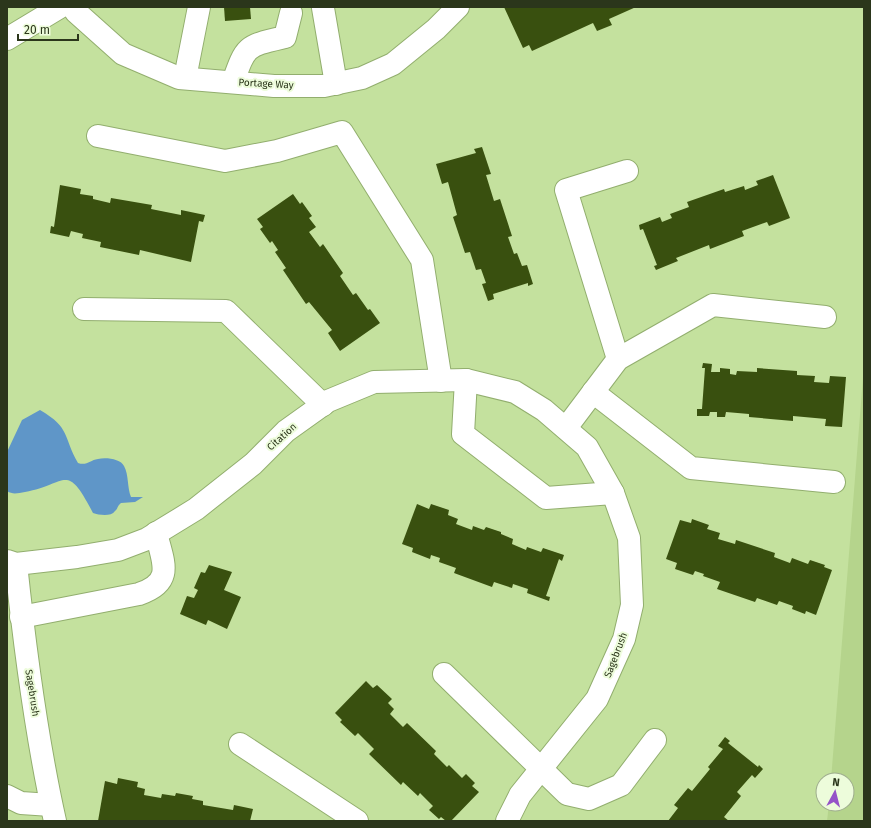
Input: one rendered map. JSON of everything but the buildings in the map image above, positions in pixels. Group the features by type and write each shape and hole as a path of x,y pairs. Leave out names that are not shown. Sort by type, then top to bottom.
{"street":[{"path":"7,39 60,7"},
{"name":"Portage Way","path":"73,7 76,12 123,54 179,78 282,86 324,86 362,78 393,64 436,29 458,7"},
{"path":"185,78 199,7"},
{"path":"324,8 336,84"},
{"path":"233,82 243,54 257,43 285,37 290,13"},
{"path":"98,136 225,161 277,151 342,132 422,260 441,380"},
{"path":"618,359 566,190 627,172"},
{"path":"566,428 618,359 713,305 825,317"},
{"path":"84,309 226,312 323,405"},
{"path":"466,380 463,434 546,498 613,493"},
{"name":"Citation","path":"11,562 77,557 118,550 147,539 196,509 253,464 286,431 323,405 374,382 466,380 515,392 544,410 566,428"},
{"path":"593,392 691,468 834,482"},
{"name":"Sagebrush","path":"507,821 520,795 597,699 624,639 632,604 629,538 613,493 587,447 566,428"},
{"path":"21,616 139,594 153,589 160,582 163,575 164,565 156,533"},
{"name":"Sagebrush","path":"11,562 21,616 43,770 53,813"},
{"path":"444,674 567,794 589,799 621,785 655,740"},
{"path":"240,744 357,821"},
{"path":"7,796 21,803 53,813"}],"shaded area":[{"path":"864,365 864,821 827,821 828,812 855,812 855,772 832,772"}],"water":[{"path":"40,410 50,416 62,428 78,463 84,464 101,458 113,459 120,462 126,470 131,497 143,497 135,502 121,503 113,513 105,515 93,513 84,497 71,481 58,481 25,492 11,493 7,491 7,452 22,420"}]}
